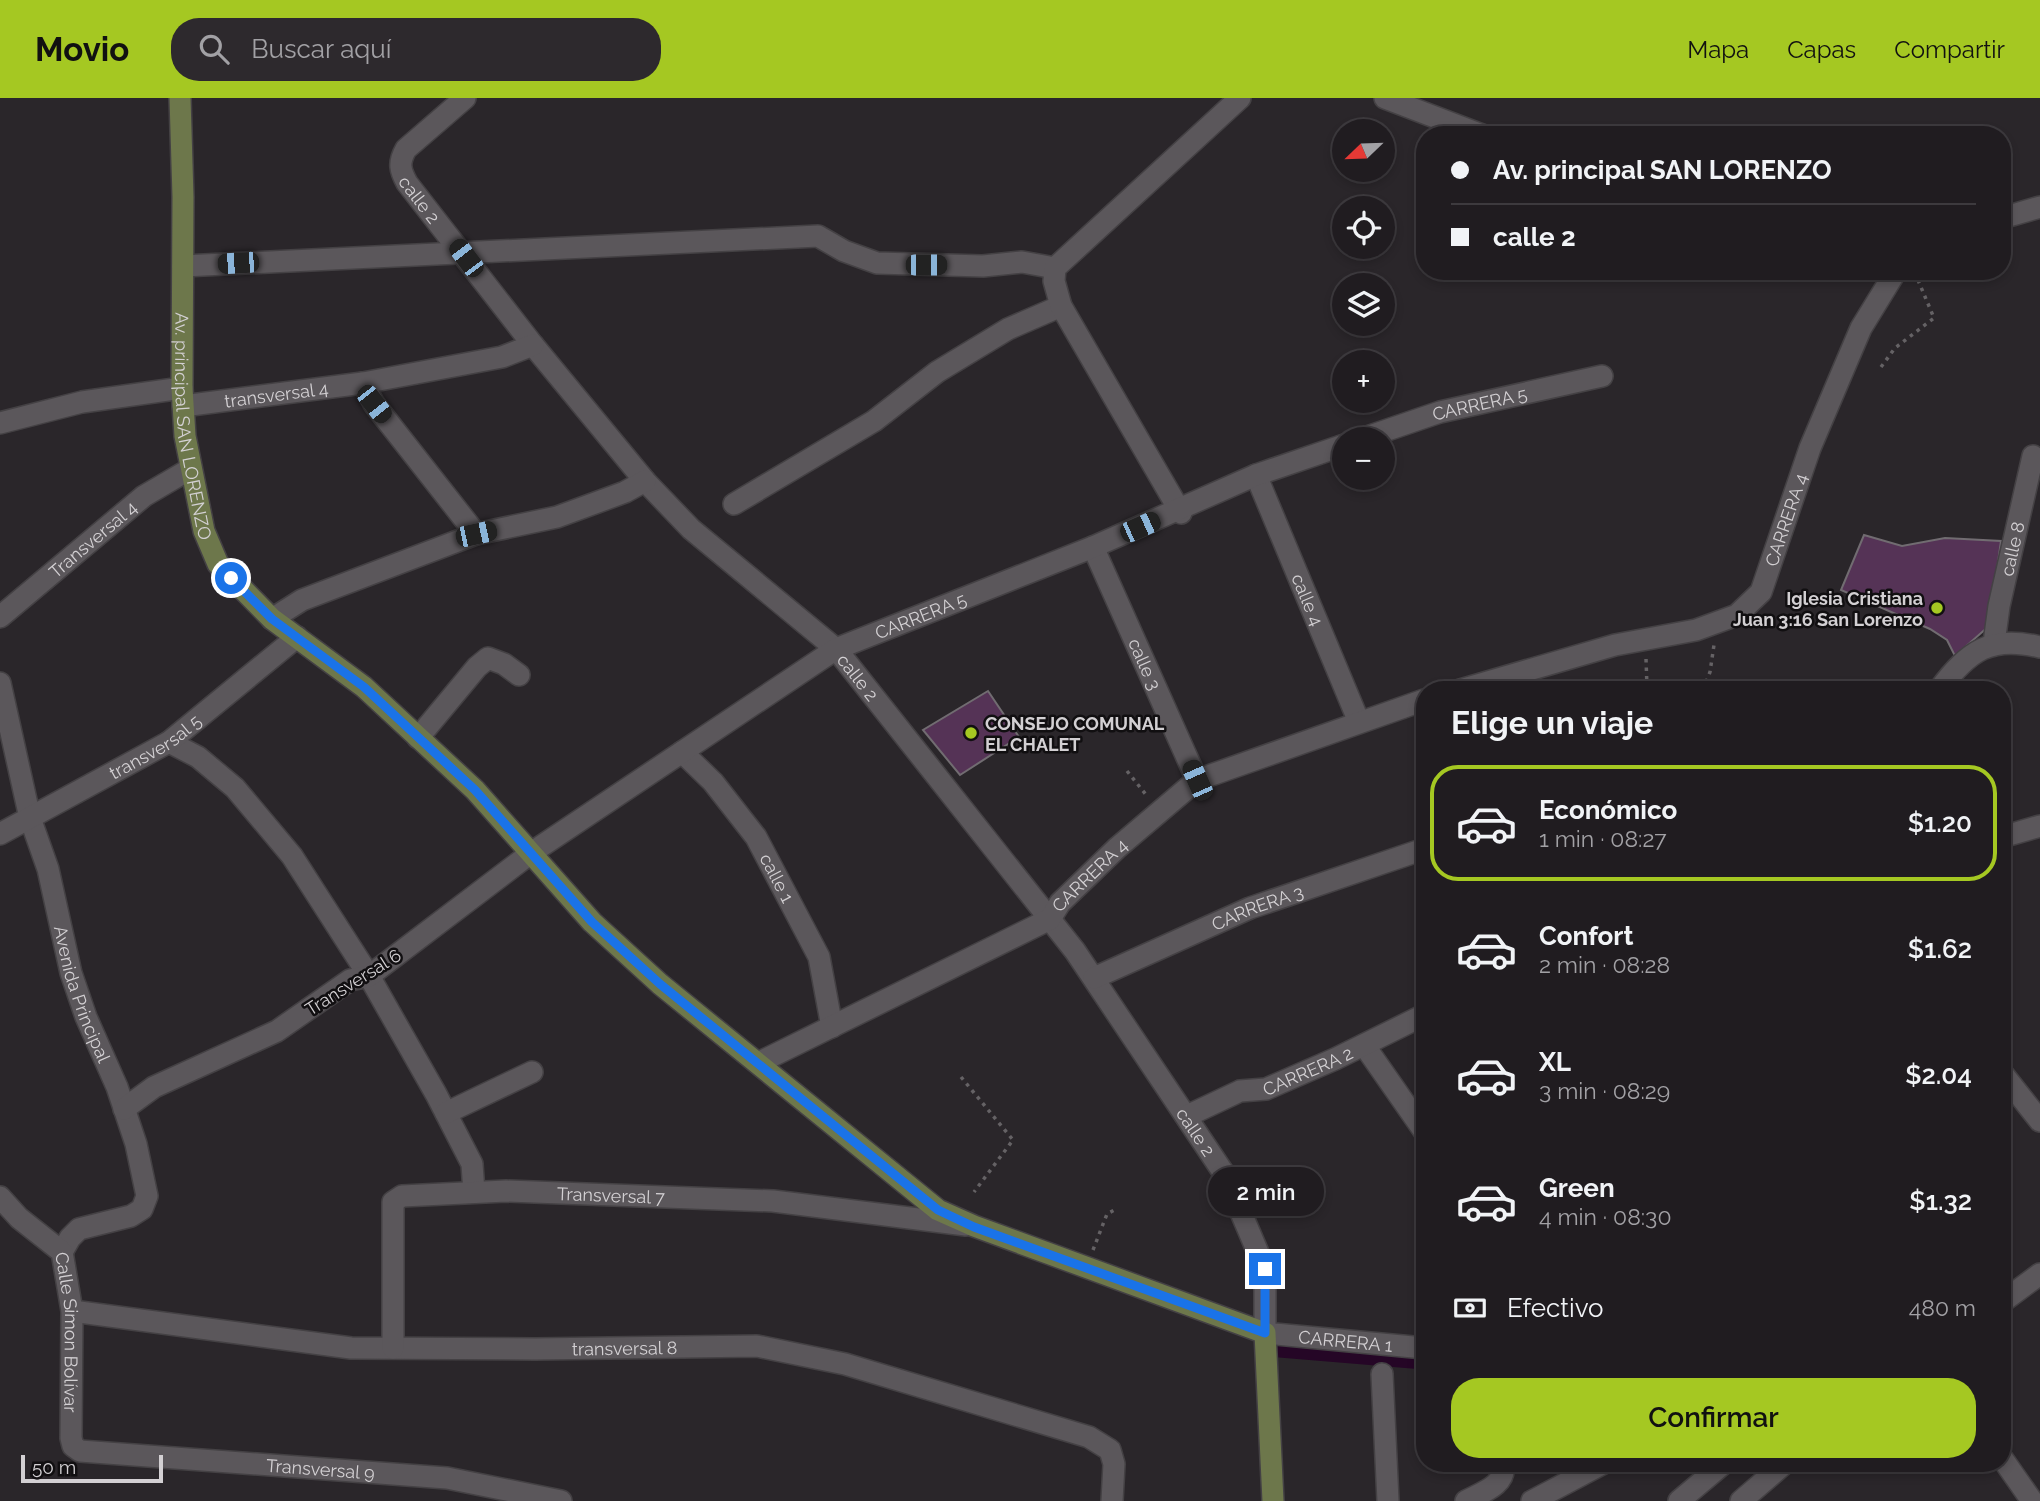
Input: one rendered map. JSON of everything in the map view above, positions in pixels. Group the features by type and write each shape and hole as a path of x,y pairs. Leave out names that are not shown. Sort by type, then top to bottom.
{"main road":[{"name":"Av. principal SAN LORENZO","path":"180,98 183,197 182,397 190,469 204,531 218,565 272,619 364,687 475,790 592,922 660,984 938,1210 974,1227 1265,1333"},
{"path":"1265,1333 1273,1501"}],"street":[{"name":"calle 2","path":"465,98 406,149 400,160 407,183 533,345 645,481 691,529 836,649 1050,919 1094,978 1225,1175 1265,1269 1265,1333"},
{"path":"1181,513 1061,306 1054,281 1055,268 1240,98"},
{"path":"1385,98 1458,126"},
{"path":"2011,215 2040,207"},
{"path":"183,266 818,236 844,251 877,264 983,265 1021,262 1055,268"},
{"name":"CARRERA 4","path":"1491,681 1615,645 1696,630 1737,615 1761,592 1815,436 1861,328 1890,280"},
{"path":"734,504 874,421 937,372 1008,329 1061,306"},
{"name":"transversal 4","path":"0,423 82,402 363,383 502,357 533,345"},
{"name":"CARRERA 5","path":"1395,427 1440,412 1602,376"},
{"path":"363,383 374,404 476,534"},
{"name":"CARRERA 5","path":"531,853 836,649 1093,547 1256,475 1332,449"},
{"name":"calle 8","path":"1994,643 2033,456"},
{"name":"Transversal 4","path":"0,617 144,496 190,469"},
{"name":"calle 4","path":"1256,475 1359,722"},
{"path":"272,619 302,600 476,534 557,517 625,492 645,481"},
{"name":"calle 3","path":"1093,547 1197,780"},
{"name":"transversal 5","path":"0,834 169,742 297,637"},
{"path":"1947,681 1960,665 1994,643 2023,643 2040,647"},
{"path":"418,738 477,667 488,658 519,675"},
{"name":"Avenida Principal","path":"0,683 30,818 48,869 71,973 136,1144 147,1196 142,1209 131,1216 79,1229 62,1252"},
{"name":"CARRERA 4","path":"758,1063 1050,919 1060,903 1197,780 1416,703"},
{"path":"169,742 198,757 235,788 292,856 369,976 446,1113 472,1164 474,1192"},
{"name":"calle 1","path":"682,752 713,782 756,837 819,957 832,1027"},
{"path":"2011,834 2040,825"},
{"name":"CARRERA 3","path":"1094,978 1250,908 1416,852"},
{"name":"Transversal 6","path":"124,1109 154,1087 277,1031 350,980 369,976 531,853"},
{"name":"CARRERA 2","path":"1187,1116 1240,1091 1266,1088 1416,1019"},
{"path":"1364,1045 1416,1120"},
{"path":"446,1113 532,1072"},
{"path":"2011,1084 2040,1121"},
{"name":"Transversal 7","path":"393,1348 393,1202 402,1196 506,1191 773,1201 974,1227"},
{"name":"Calle Simon Bolívar","path":"0,1197 19,1218 62,1252 72,1311 71,1438 73,1446 80,1451"},
{"path":"2011,1295 2040,1274"},
{"name":"transversal 8","path":"72,1311 351,1348 757,1346 845,1364 1088,1437 1110,1450 1114,1464 1112,1501"},
{"name":"CARRERA 1","path":"1265,1333 1416,1347"},
{"path":"1382,1374 1388,1501"},
{"name":"Transversal 9","path":"80,1451 447,1478 561,1501"},
{"path":"2011,1471 2032,1501"},
{"path":"1466,1501 1496,1485 1502,1472"},
{"path":"1531,1501 1587,1472"},
{"path":"1679,1501 1713,1472"},
{"path":"1741,1501 1775,1472"}],"path":[{"path":"1881,367 1895,348 1934,318 1918,280"},
{"path":"1707,681 1716,622"},
{"path":"1644,640 1647,681"},
{"path":"1127,771 1160,811"},
{"path":"961,1077 1013,1140 974,1192"},
{"path":"1086,1268 1107,1214 1116,1209"}],"building":[{"name":"Iglesia Cristiana Juan 3:16 San Lorenzo","path":"1864,535 1902,546 1945,538 2001,541 1989,626 1955,656 1947,640 1930,629 1841,590"},
{"name":"CONSEJO COMUNAL EL CHALET","path":"988,691 1019,737 960,775 923,730"}],"waterway":[{"path":"1266,1347 1416,1359"}],"place":[{"name":"Iglesia Cristiana Juan 3:16 San Lorenzo","path":"1937,608"},
{"name":"CONSEJO COMUNAL EL CHALET","path":"971,733"}],"route":[{"path":"231,578 272,619 364,687 475,790 592,922 660,984 938,1210 974,1227 1265,1333 1265,1269"}]}
